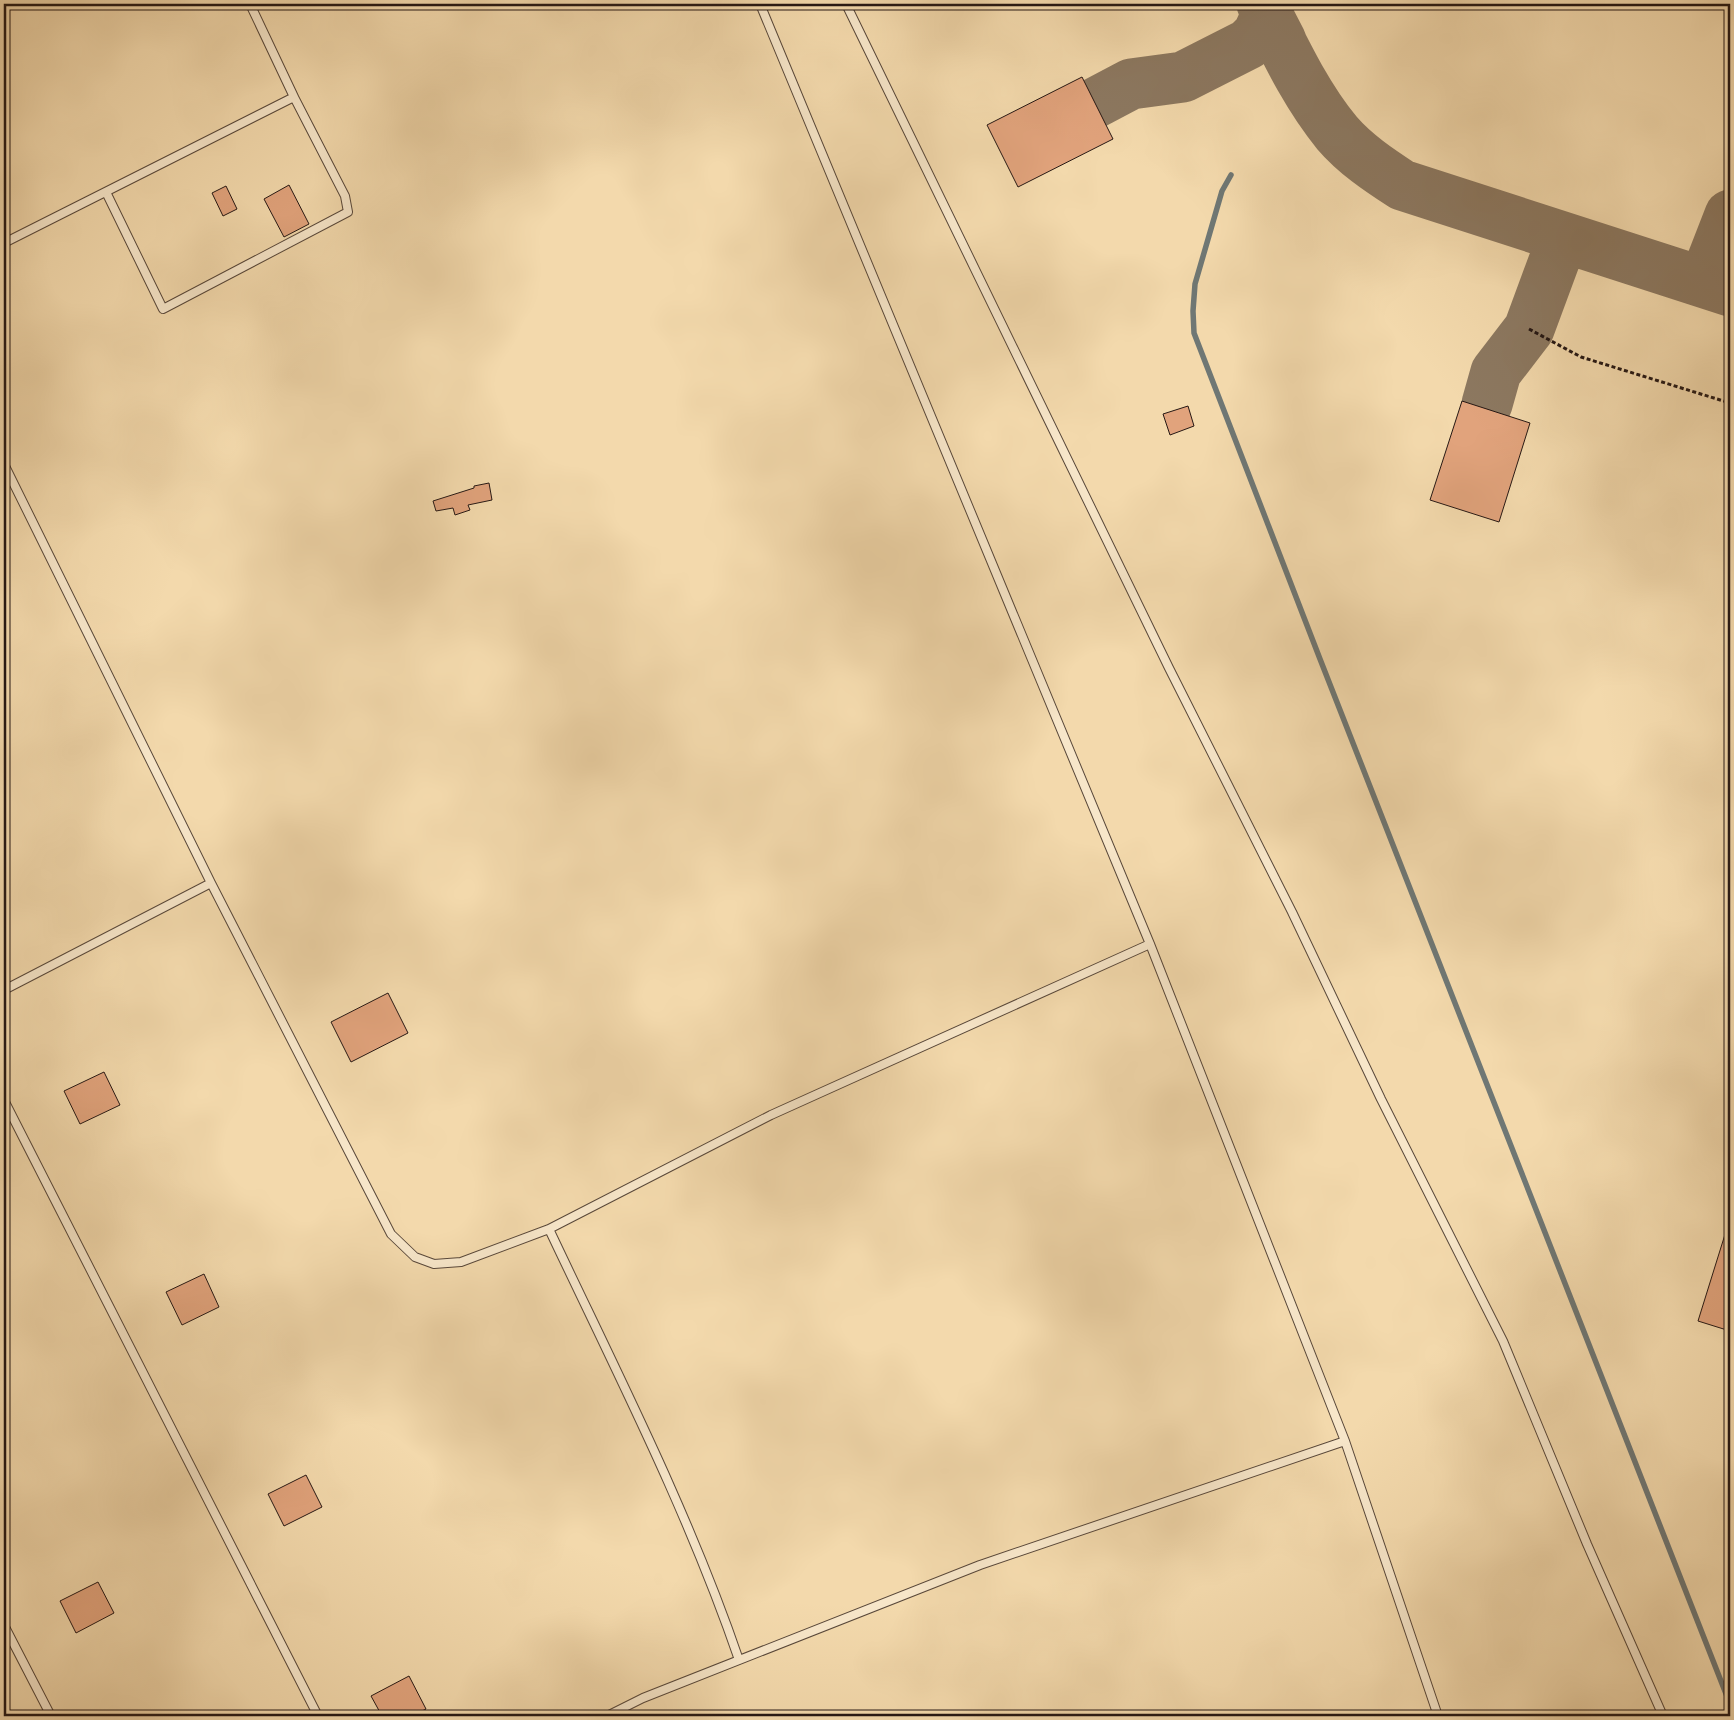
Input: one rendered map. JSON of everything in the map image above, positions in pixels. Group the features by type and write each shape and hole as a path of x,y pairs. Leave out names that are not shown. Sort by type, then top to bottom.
{"lane":[{"path":"106,192 164,309 348,212 345,196 337,179 294,97 250,4"},
{"path":"760,4 1150,944 1345,1441 1438,1716"},
{"path":"846,4 1164,659 1292,912 1380,1099 1503,1341 1587,1544 1663,1716"},
{"path":"4,243 294,97"},
{"path":"4,464 211,883 391,1234 415,1257 434,1264 461,1262 549,1229 771,1115 1150,944"},
{"path":"4,990 211,883"},
{"path":"4,1100 318,1716"},
{"path":"549,1229 660,1463 720,1602 739,1660"},
{"path":"606,1716 643,1698 980,1565 1345,1441"},
{"path":"4,1625 51,1716"}],"path":[{"path":"1529,329 1582,357 1730,403"}],"building":[{"path":"1082,77 1113,139 1018,187 987,125"},
{"path":"289,185 309,224 284,237 264,199"},
{"path":"226,186 237,209 223,216 212,193"},
{"path":"1462,401 1530,423 1499,522 1430,500"},
{"path":"1188,406 1194,426 1170,435 1163,414"},
{"path":"489,483 492,500 468,505 470,510 455,515 453,508 436,511 433,501 474,488 474,486"},
{"path":"388,993 408,1033 351,1062 331,1022"},
{"path":"104,1072 120,1105 80,1124 64,1091"},
{"path":"1727,1228 1730,1228 1730,1331 1698,1321"},
{"path":"204,1274 219,1307 182,1325 166,1292"},
{"path":"306,1475 322,1507 284,1526 268,1494"},
{"path":"98,1582 114,1613 76,1633 60,1601"},
{"path":"409,1676 426,1709 412,1716 382,1716 371,1696"}],"waterway":[{"path":"1231,175 1222,191 1195,284 1194,333 1730,1704"}],"taxiway":[{"path":"1262,4 1305,87 1325,118 1344,141 1359,155 1402,185 1730,291"},
{"path":"1095,103 1131,84 1183,77 1248,44 1258,34 1267,14 1281,41"},
{"path":"1709,270 1715,286 1699,281 1709,269 1730,215"},
{"path":"1487,404 1496,372 1529,329 1556,256"}]}
